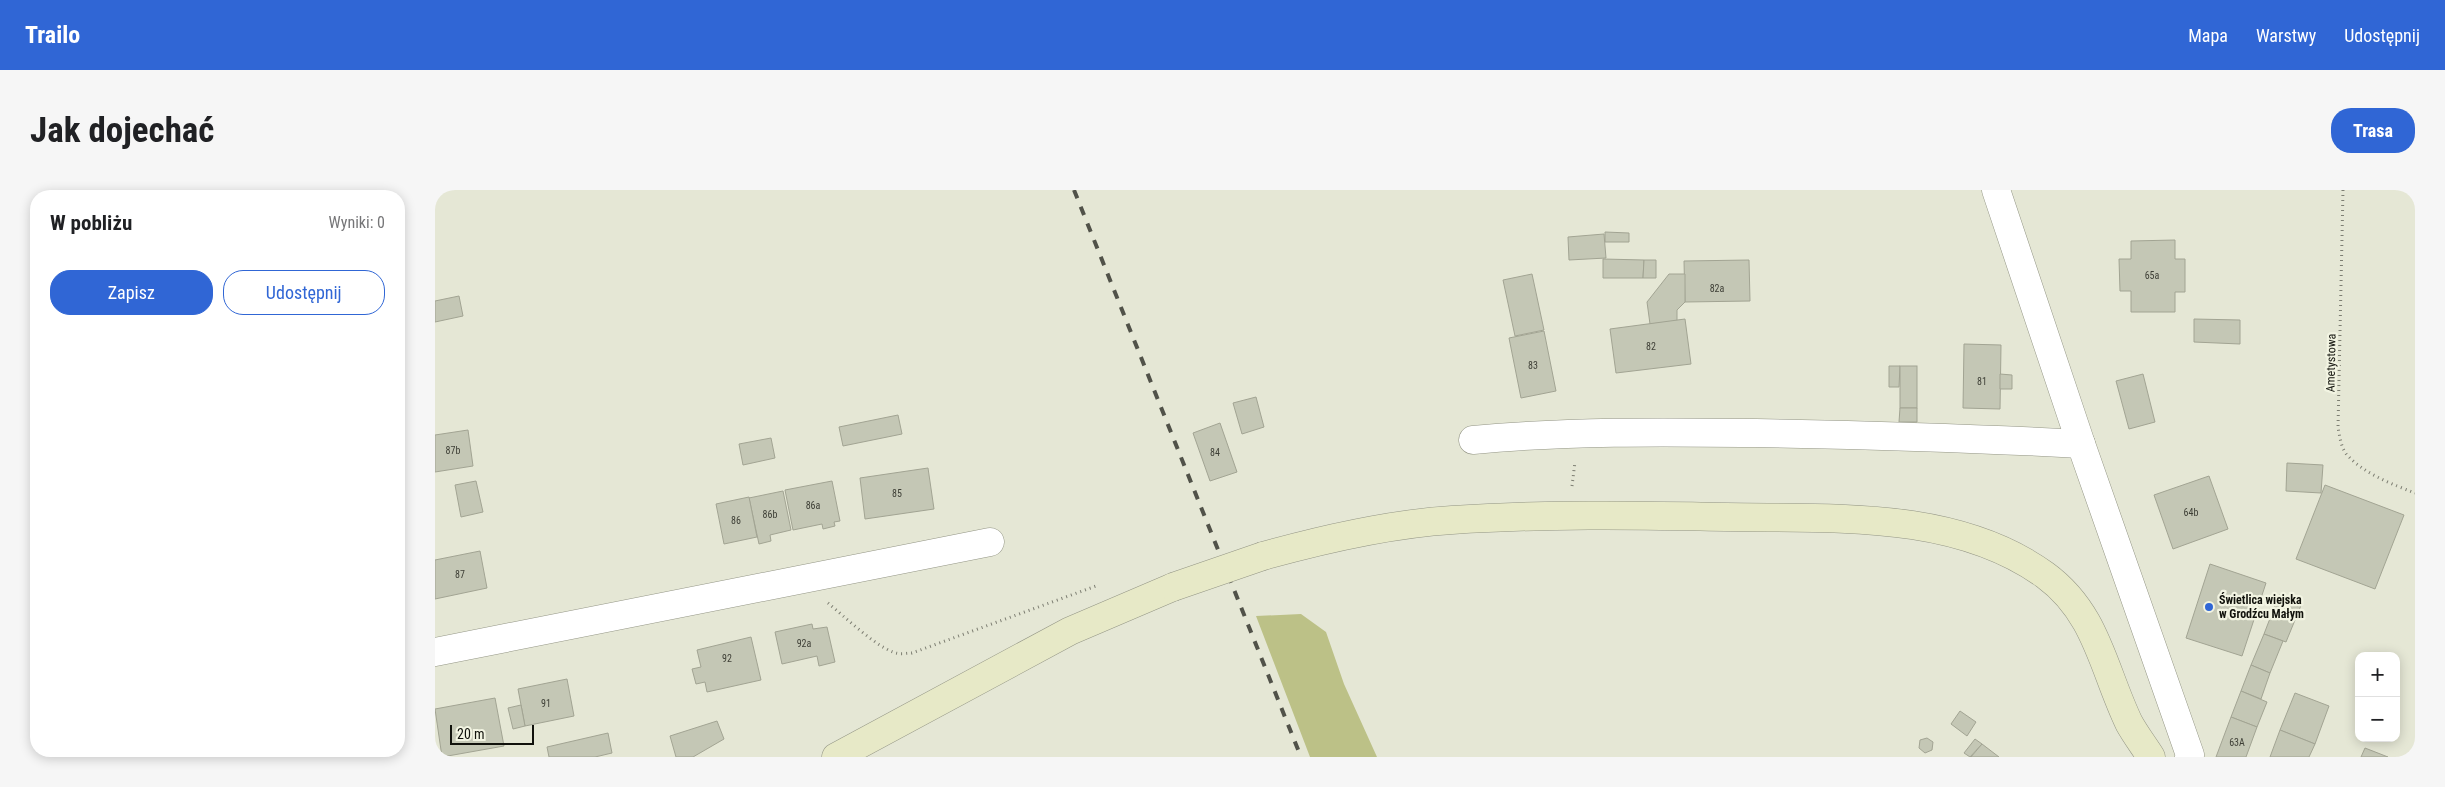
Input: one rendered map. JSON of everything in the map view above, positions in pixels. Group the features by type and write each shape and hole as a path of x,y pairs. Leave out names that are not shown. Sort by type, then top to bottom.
{"main road":[{"path":"835,757 1070,632 1173,587 1263,556 1310,542 1377,529 1450,520 1539,516 1835,519 1920,526 1964,536 2009,552 2046,576 2070,596 2089,625 2108,667 2129,723 2151,757"}],"street":[{"path":"1996,190 2081,444 2190,755 2189,757"},
{"path":"1473,440 1538,434 1626,431 1935,436 2081,444"},
{"path":"435,652 989,542"}],"path":[{"name":"Ametystowa","path":"2343,190 2338,428 2341,444 2347,457 2415,493"},
{"path":"1564,486 1573,486 1576,453"},
{"path":"826,601 883,647 894,653 902,654 912,653 1096,586"}],"green space":[{"path":"1301,614 1326,632 1344,684 1377,757 1310,757 1256,616"}],"building":[{"path":"1605,232 1629,233 1629,242 1605,242"},
{"path":"1604,234 1606,258 1569,260 1568,237"},
{"path":"2175,240 2175,259 2185,259 2185,292 2175,292 2175,312 2131,312 2131,291 2120,291 2119,259 2131,259 2131,241"},
{"path":"1603,259 1644,260 1643,278 1603,278"},
{"path":"1644,260 1656,260 1656,278 1643,278"},
{"path":"1749,260 1750,301 1685,302 1684,261"},
{"path":"1532,274 1544,330 1515,336 1503,280"},
{"path":"1669,274 1685,274 1685,302 1677,310 1677,321 1650,324 1647,302"},
{"path":"459,296 463,316 435,322 435,301"},
{"path":"1685,319 1691,364 1616,373 1610,329"},
{"path":"2194,319 2240,320 2240,344 2194,342"},
{"path":"1544,331 1556,391 1521,398 1509,338"},
{"path":"1964,344 2001,345 2000,409 1963,408"},
{"path":"1889,366 1900,366 1899,387 1889,387"},
{"path":"1900,366 1917,366 1917,408 1900,408"},
{"path":"2000,374 2012,375 2012,389 2000,389"},
{"path":"2143,374 2155,422 2129,429 2116,381"},
{"path":"1256,397 1264,427 1242,434 1233,403"},
{"path":"1900,408 1917,408 1917,422 1899,422"},
{"path":"898,415 902,434 843,446 839,427"},
{"path":"1220,423 1237,472 1210,481 1193,433"},
{"path":"468,430 473,466 435,472 435,435"},
{"path":"771,438 775,458 743,465 739,444"},
{"path":"2287,463 2323,465 2321,493 2286,491"},
{"path":"928,468 934,509 865,519 860,478"},
{"path":"2209,476 2228,529 2173,549 2154,495"},
{"path":"476,481 483,512 461,517 455,485"},
{"path":"832,481 840,521 834,522 835,526 823,529 822,524 793,530 785,490"},
{"path":"2325,485 2404,515 2375,589 2296,559"},
{"path":"783,491 791,530 770,535 771,541 759,544 749,498"},
{"path":"749,497 757,537 724,544 716,504"},
{"path":"480,551 487,588 435,599 435,560"},
{"path":"2210,564 2266,583 2242,656 2186,638"},
{"path":"2279,595 2302,603 2286,642 2264,634"},
{"path":"812,624 813,629 827,627 835,662 819,666 817,656 782,664 775,632"},
{"path":"2264,634 2283,641 2270,673 2251,665"},
{"path":"751,637 761,680 707,692 705,682 696,684 692,669 701,667 697,650"},
{"path":"2251,665 2270,673 2261,699 2241,691"},
{"path":"567,679 574,716 525,726 518,689"},
{"path":"2241,691 2267,702 2257,727 2231,717"},
{"path":"2295,693 2329,706 2315,744 2280,730"},
{"path":"495,698 504,746 442,757 435,709"},
{"path":"521,705 525,726 513,729 508,708"},
{"path":"1960,711 1976,722 1967,736 1951,724"},
{"path":"2231,717 2257,727 2246,757 2216,757"},
{"path":"717,721 724,739 693,757 676,757 670,736"},
{"path":"2280,730 2315,744 2309,757 2270,757"},
{"path":"608,733 612,753 595,757 549,757 547,747"},
{"path":"1927,738 1933,742 1932,750 1925,753 1919,748 1920,740"},
{"path":"1975,739 1982,744 1970,757 1964,753"},
{"path":"1982,744 1999,757 1971,757"},
{"path":"2365,748 2388,757 2361,757"}],"railway":[{"path":"1074,190 1301,757"}],"place":[{"name":"Świetlica wiejska w Grodźcu Małym","path":"2209,607"}]}
